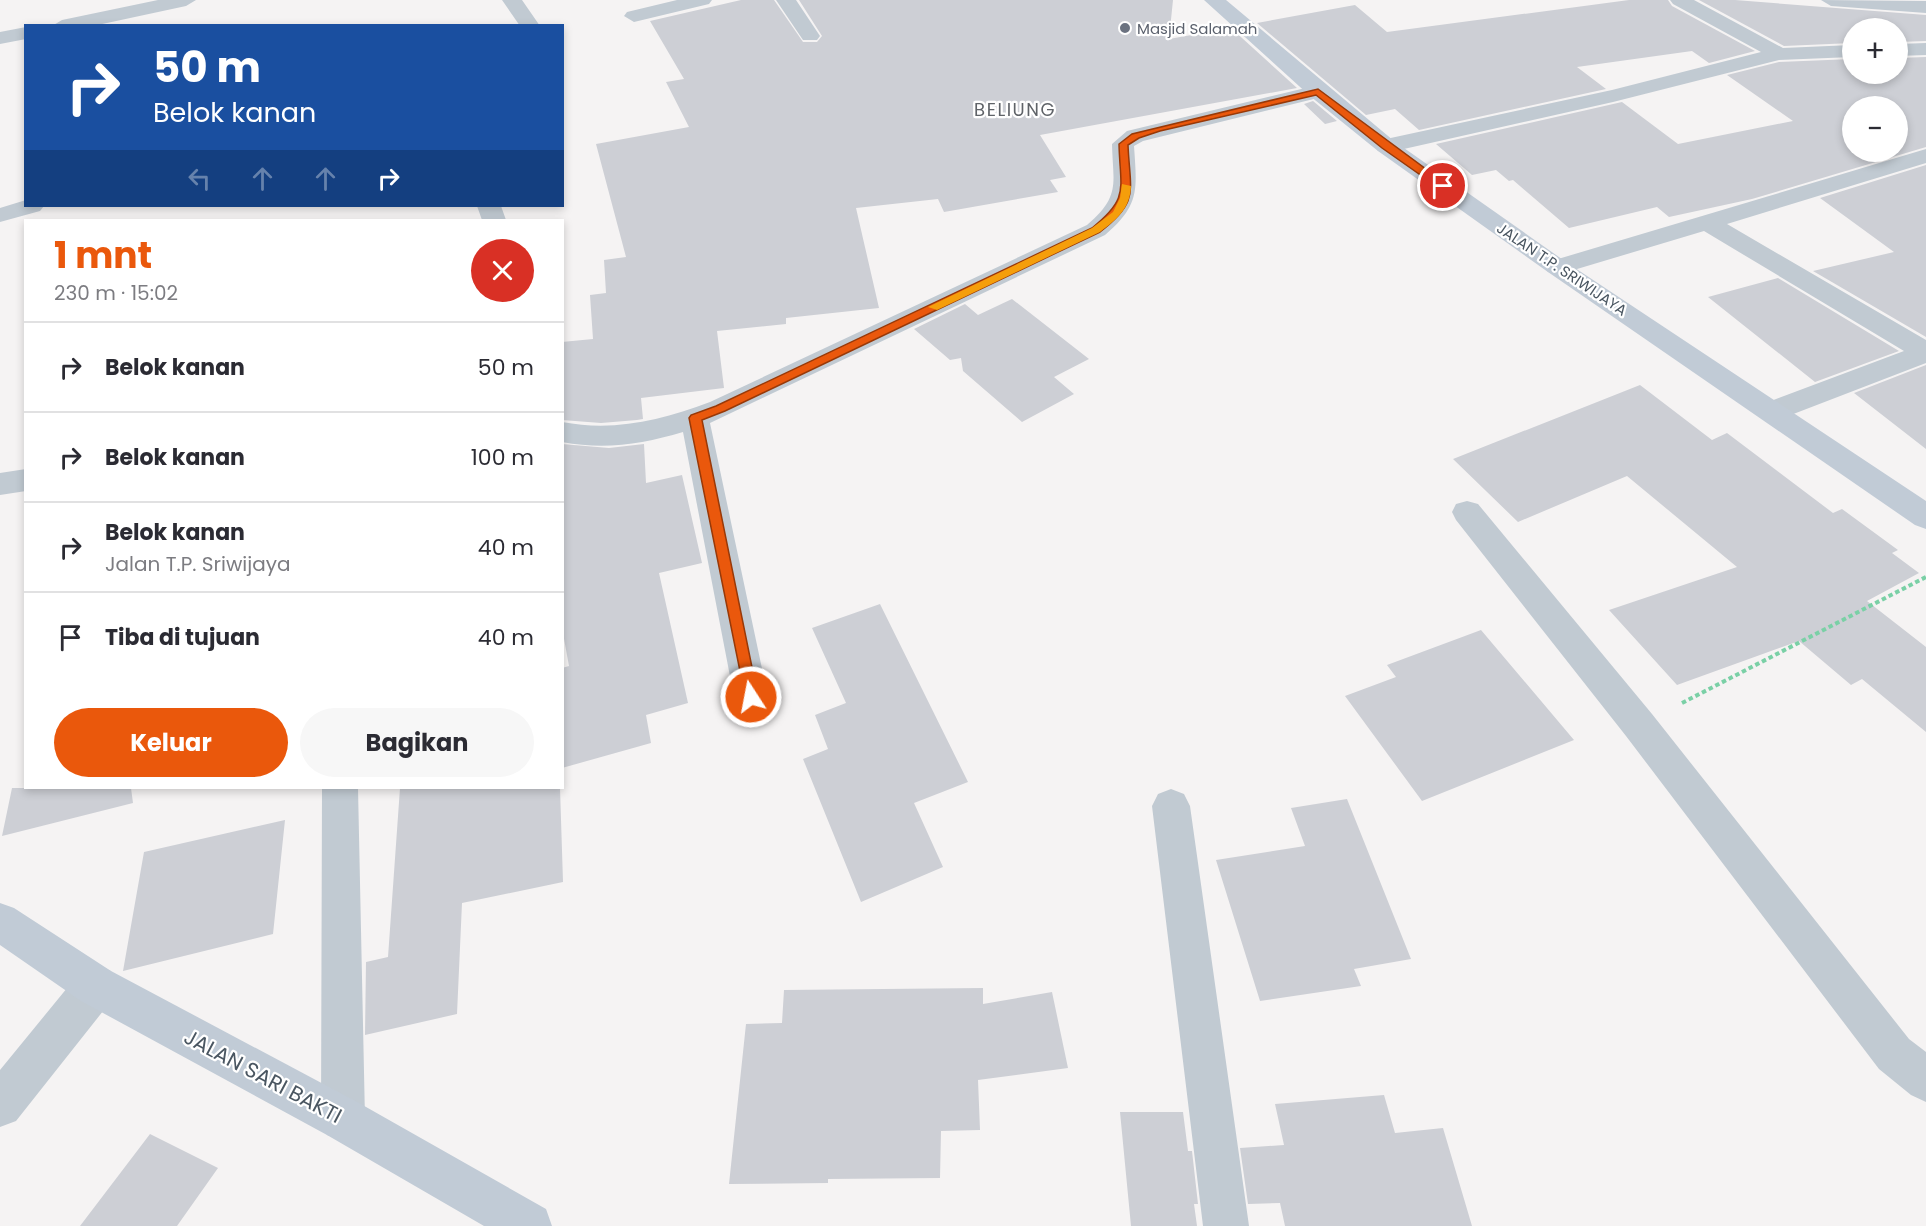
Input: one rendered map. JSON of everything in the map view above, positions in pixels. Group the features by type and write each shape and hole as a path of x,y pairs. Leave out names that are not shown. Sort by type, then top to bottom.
{"main road":[{"name":"JALAN T.P. SRIWIJAYA","path":"1214,0 1318,92 1386,146 1557,267 1773,411 1926,518"},
{"name":"JALAN SARI BAKTI","path":"0,922 96,986 343,1119 529,1226"}],"street":[{"path":"72,24 186,0"},
{"path":"512,0 529,24"},
{"path":"634,16 702,0"},
{"path":"786,0 810,36"},
{"path":"1680,0 1779,54"},
{"path":"1831,0 1926,7"},
{"path":"0,38 24,33"},
{"path":"1908,49 1926,48"},
{"path":"1386,146 1613,96 1779,54 1842,51"},
{"path":"564,433 582,438 630,435 668,427 720,409 1096,230 1118,213 1125,198 1123,144 1135,136 1318,92"},
{"path":"1557,267 1926,156"},
{"path":"0,215 28,207"},
{"path":"1707,222 1926,352"},
{"path":"1773,411 1926,352"},
{"path":"695,418 751,697"},
{"path":"0,484 24,480"},
{"path":"1467,512 1639,725 1894,1054 1926,1080"},
{"path":"340,789 343,1119"},
{"path":"1171,806 1226,1226"},
{"path":"0,1105 96,986"}],"path":[{"path":"1639,725 1926,577"}],"building":[{"path":"741,0 774,0 803,42 817,42 822,36 799,0 1173,0 1169,39 1231,28 1297,88 1040,135 1066,177 1050,180 1058,192 944,212 938,199 856,208 879,308 786,318 786,324 717,331 724,388 641,398 643,419 601,423 564,420 564,342 593,339 590,295 606,293 604,260 626,257 596,144 689,127 666,82 684,79 650,21"},
{"path":"1629,0 1668,0 1672,6 1755,51 1709,63 1692,51 1577,67 1606,89 1419,130 1395,109 1366,115 1257,23 1355,5 1387,32"},
{"path":"1699,0 1735,0 1926,15 1926,41 1908,42 1908,18 1842,18 1842,43 1784,46"},
{"path":"1926,57 1926,147 1908,152 1908,96 1842,96 1842,162 1876,162 1752,199 1669,217 1657,207 1569,228 1513,180 1509,181 1496,170 1472,175 1436,144 1622,102 1678,144 1793,121 1727,75 1779,62 1842,59 1842,84 1908,84 1908,58"},
{"path":"1313,101 1337,121 1325,124 1304,104"},
{"path":"1926,165 1926,337 1813,271 1894,252 1820,198"},
{"path":"1778,278 1899,351 1815,382 1708,297"},
{"path":"1012,299 1089,359 1054,377 1074,394 1022,422 963,371 961,358 950,360 914,329 965,304 978,315"},
{"path":"1926,365 1926,449 1854,393"},
{"path":"1640,385 1712,440 1727,433 1833,513 1842,509 1898,550 1892,553 1919,573 1867,601 1926,647 1926,732 1862,679 1851,685 1799,641 1677,685 1609,610 1737,567 1627,476 1518,522 1453,459"},
{"path":"564,444 609,448 644,444 646,483 682,475 702,563 659,573 688,703 646,715 651,743 564,767 564,667 569,666 564,639"},
{"path":"880,604 968,782 914,803 943,867 861,902 803,759 828,749 815,715 846,703 812,628"},
{"path":"1481,630 1574,740 1422,801 1345,696 1396,677 1387,665"},
{"path":"12,788 131,789 133,803 2,836"},
{"path":"400,789 560,789 563,882 462,903 457,1014 365,1035 366,962 388,957"},
{"path":"1347,799 1411,959 1354,969 1361,986 1260,1001 1216,860 1305,846 1291,808"},
{"path":"285,820 273,934 123,971 144,852"},
{"path":"983,988 983,1004 1052,992 1068,1068 978,1080 980,1130 941,1131 940,1178 828,1179 828,1183 729,1184 746,1024 782,1023 784,990"},
{"path":"1384,1095 1395,1133 1443,1128 1472,1226 1285,1226 1280,1203 1248,1204 1240,1148 1284,1145 1275,1104"},
{"path":"1120,1112 1183,1112 1188,1151 1192,1151 1198,1204 1194,1204 1197,1226 1131,1226"},
{"path":"150,1134 218,1168 177,1226 80,1226"}],"slow traffic":[{"path":"933,307 1096,230 1118,213 1125,198 1126,186"}],"place":[{"name":"Masjid Salamah","path":"1125,28"}],"district":[{"name":"BELIUNG","path":"1015,109"}],"route":[{"path":"751,697 695,418 720,409 1096,230 1118,213 1125,198 1123,144 1135,136 1157,129 1318,92 1386,146 1443,186"}]}
